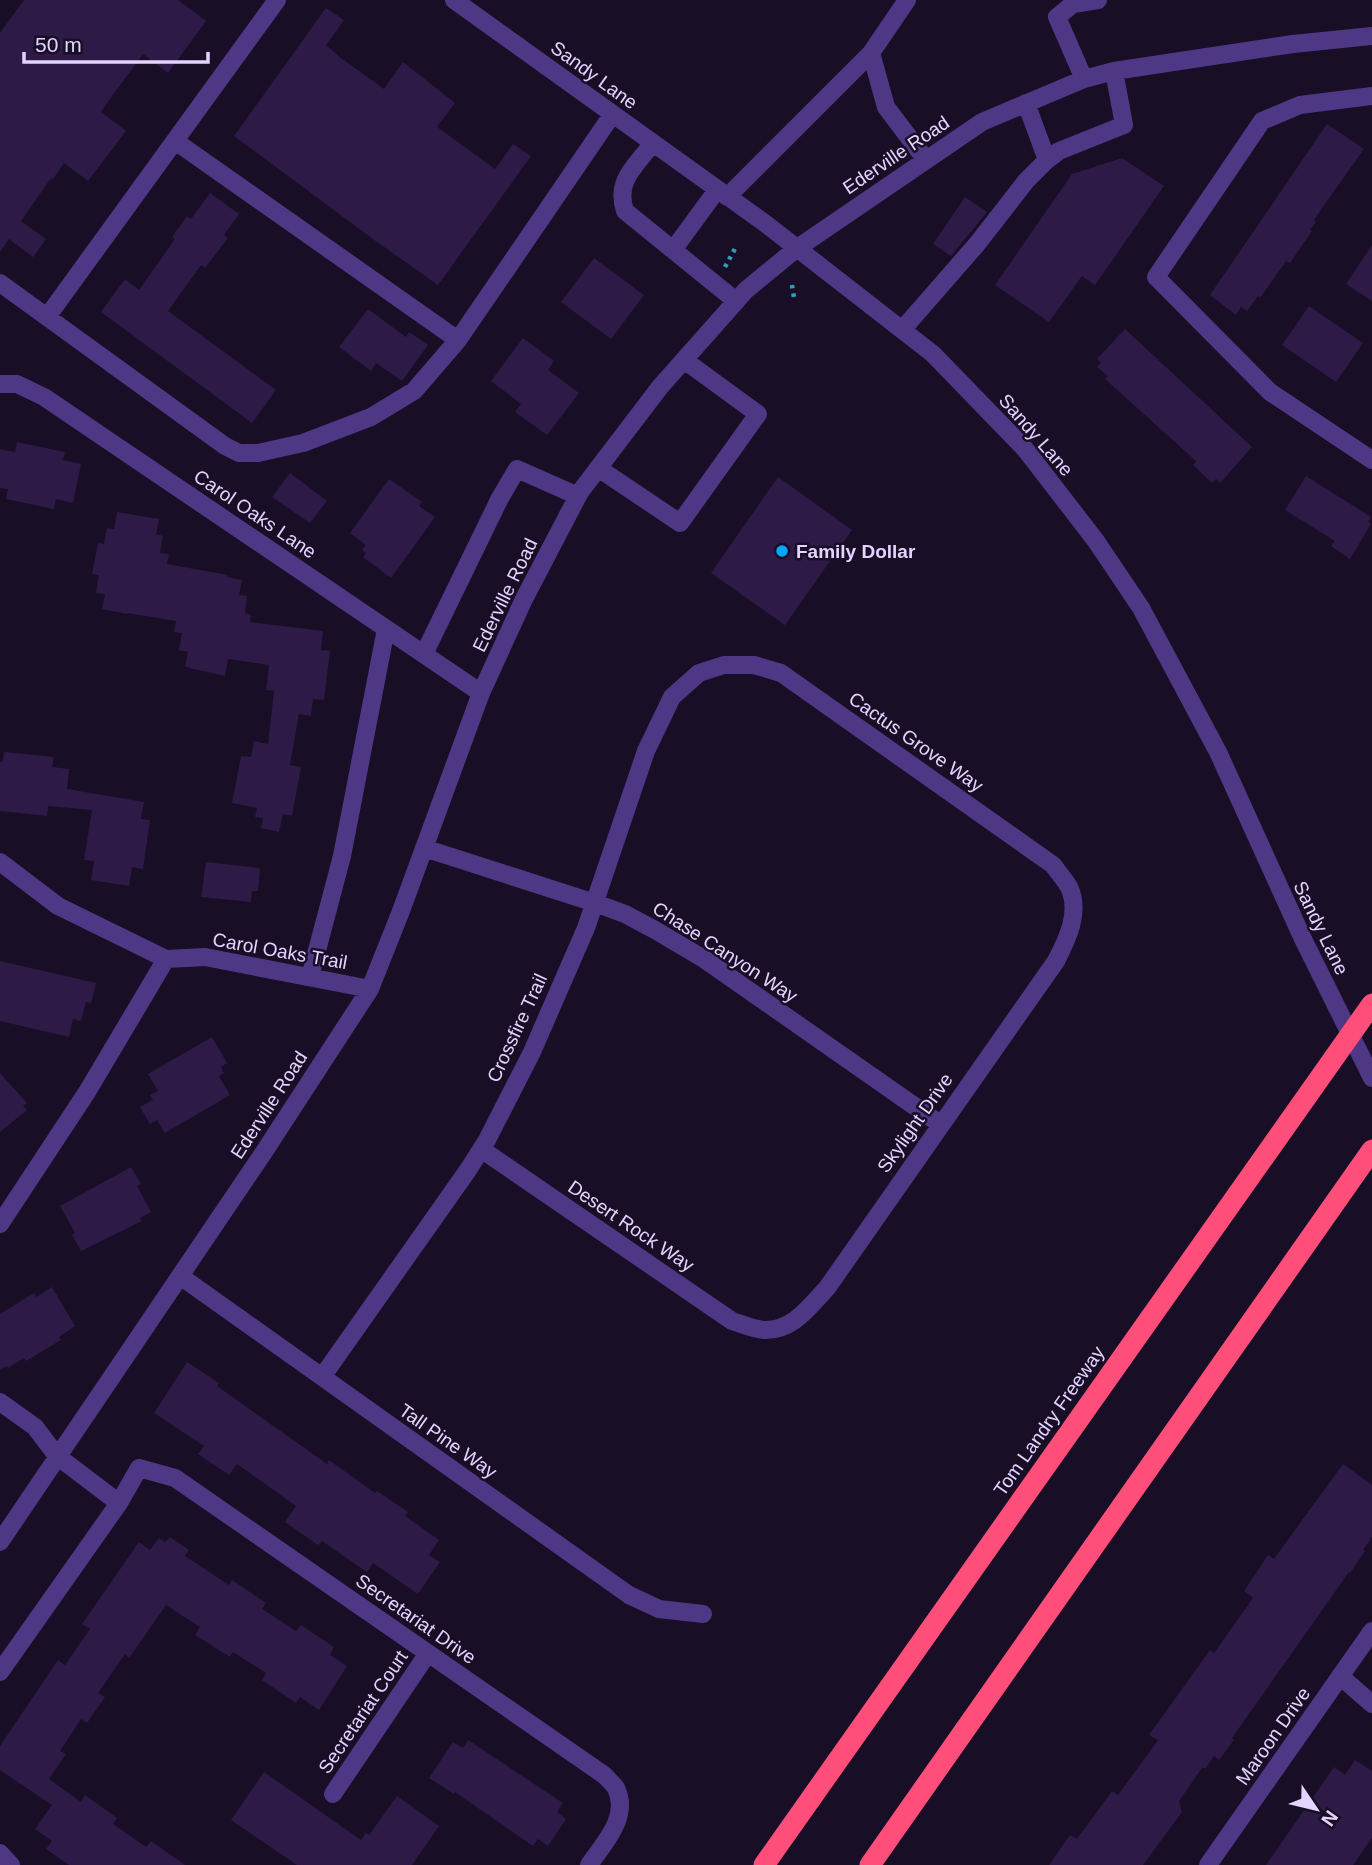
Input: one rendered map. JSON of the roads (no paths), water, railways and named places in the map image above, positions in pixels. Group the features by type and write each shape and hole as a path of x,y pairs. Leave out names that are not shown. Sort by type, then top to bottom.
{"highway":[{"name":"Tom Landry Freeway","path":"764,1865 1372,1004"},
{"path":"870,1865 1372,1150"}],"street":[{"path":"47,317 277,0"},
{"name":"Sandy Lane","path":"454,0 766,224 933,354 1025,449 1096,541 1140,608 1217,752 1303,939 1372,1077"},
{"path":"673,250 722,194 871,53 907,0"},
{"path":"1084,79 1057,17 1073,4 1098,0"},
{"name":"Ederville Road","path":"0,1542 370,989 481,693 524,599 578,496 660,387 746,290 796,248 982,122 1084,79 1114,71 1293,44 1372,36"},
{"path":"871,53 886,107 926,160"},
{"path":"902,330 1026,181 1047,160 1059,151 1124,125 1114,71"},
{"path":"1372,96 1300,105 1262,121 1156,277 1270,392 1372,460"},
{"path":"1026,103 1047,160"},
{"path":"0,283 225,446 239,453 258,453 303,443 370,417 414,391 458,340 612,115"},
{"path":"174,141 458,340"},
{"path":"652,144 623,182 620,197 625,211 736,301"},
{"path":"598,468 680,523 758,414 684,360"},
{"name":"Carol Oaks Lane","path":"0,384 17,384 44,397 481,693"},
{"path":"424,654 500,498 517,469 578,496"},
{"path":"310,977 342,856 386,629"},
{"name":"Cactus Grove Way","path":"699,673 724,666 754,665 781,673 1053,865 1070,889 1074,910"},
{"name":"Crossfire Trail","path":"322,1377 481,1149 531,1052 586,928 646,751 672,697 699,673"},
{"name":"Chase Canyon Way","path":"424,848 625,914 704,959 940,1124"},
{"name":"Carol Oaks Trail","path":"0,862 58,906 166,959 205,957 370,989"},
{"name":"Skylight Drive","path":"761,1330 776,1329 797,1320 827,1288 1056,961 1069,937 1074,910"},
{"path":"0,1224 6,1201 87,1092 166,959"},
{"name":"Desert Rock Way","path":"481,1149 732,1321 761,1330"},
{"name":"Tall Pine Way","path":"180,1276 629,1595 659,1609 703,1614"},
{"path":"0,1402 35,1427 57,1456 119,1503 0,1672"},
{"name":"Secretariat Drive","path":"119,1503 139,1468 175,1478 604,1775 615,1787 620,1804 617,1824 589,1865"},
{"name":"Maroon Drive","path":"1208,1865 1372,1631"},
{"name":"Secretariat Court","path":"333,1794 428,1653"},
{"path":"1340,1676 1372,1704"},
{"path":"0,1853 11,1865"}],"place":[{"name":"Family Dollar","path":"782,551"}]}
